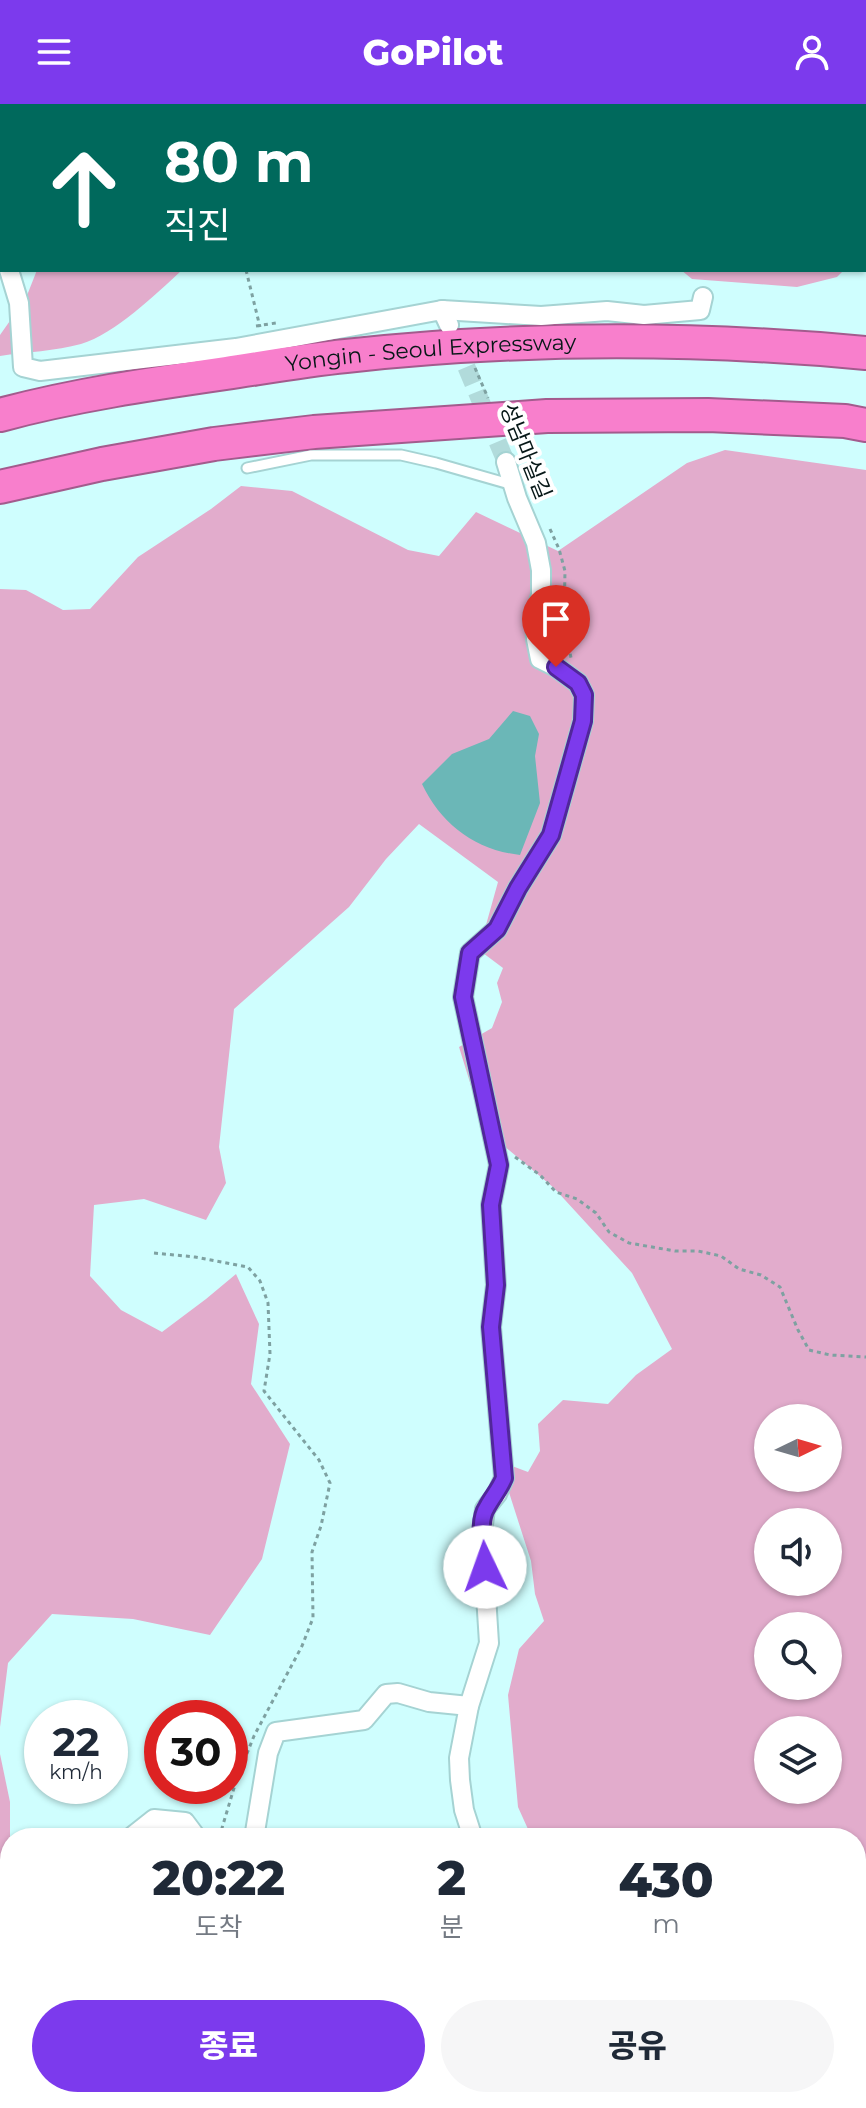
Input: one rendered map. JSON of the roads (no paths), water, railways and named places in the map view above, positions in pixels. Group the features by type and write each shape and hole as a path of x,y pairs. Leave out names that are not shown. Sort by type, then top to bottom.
{"highway":[{"name":"Yongin - Seoul Expressway","path":"0,415 107,391 345,356 467,346 575,341 772,345 866,353"},
{"path":"0,487 200,446 314,432 547,416 708,415 845,421 866,425"}],"street":[{"path":"10,272 19,303 23,367 40,371 236,348 262,334 446,317 541,316 607,311 644,315 700,310 703,297"},
{"path":"470,1828 464,1810 459,1758 469,1706 489,1643 482,1532 485,1509 504,1478 491,1327 496,1285 491,1205 499,1165 463,997 470,953 497,929 551,835 583,721 584,695 578,683 540,659 535,615 541,595 541,570 536,543 506,462"},
{"path":"256,1828 268,1753 276,1732 364,1720 386,1694 398,1693 429,1702 469,1706"},
{"path":"143,1828 154,1819 185,1822 190,1828"}],"lane":[{"path":"247,468 311,455 401,455 513,485"}],"water":[{"path":"513,711 530,716 539,734 535,756 540,803 520,855 488,847 461,833 439,811 422,784 452,754 489,739"}],"tunnel":[{"path":"456,342 506,462"}]}
